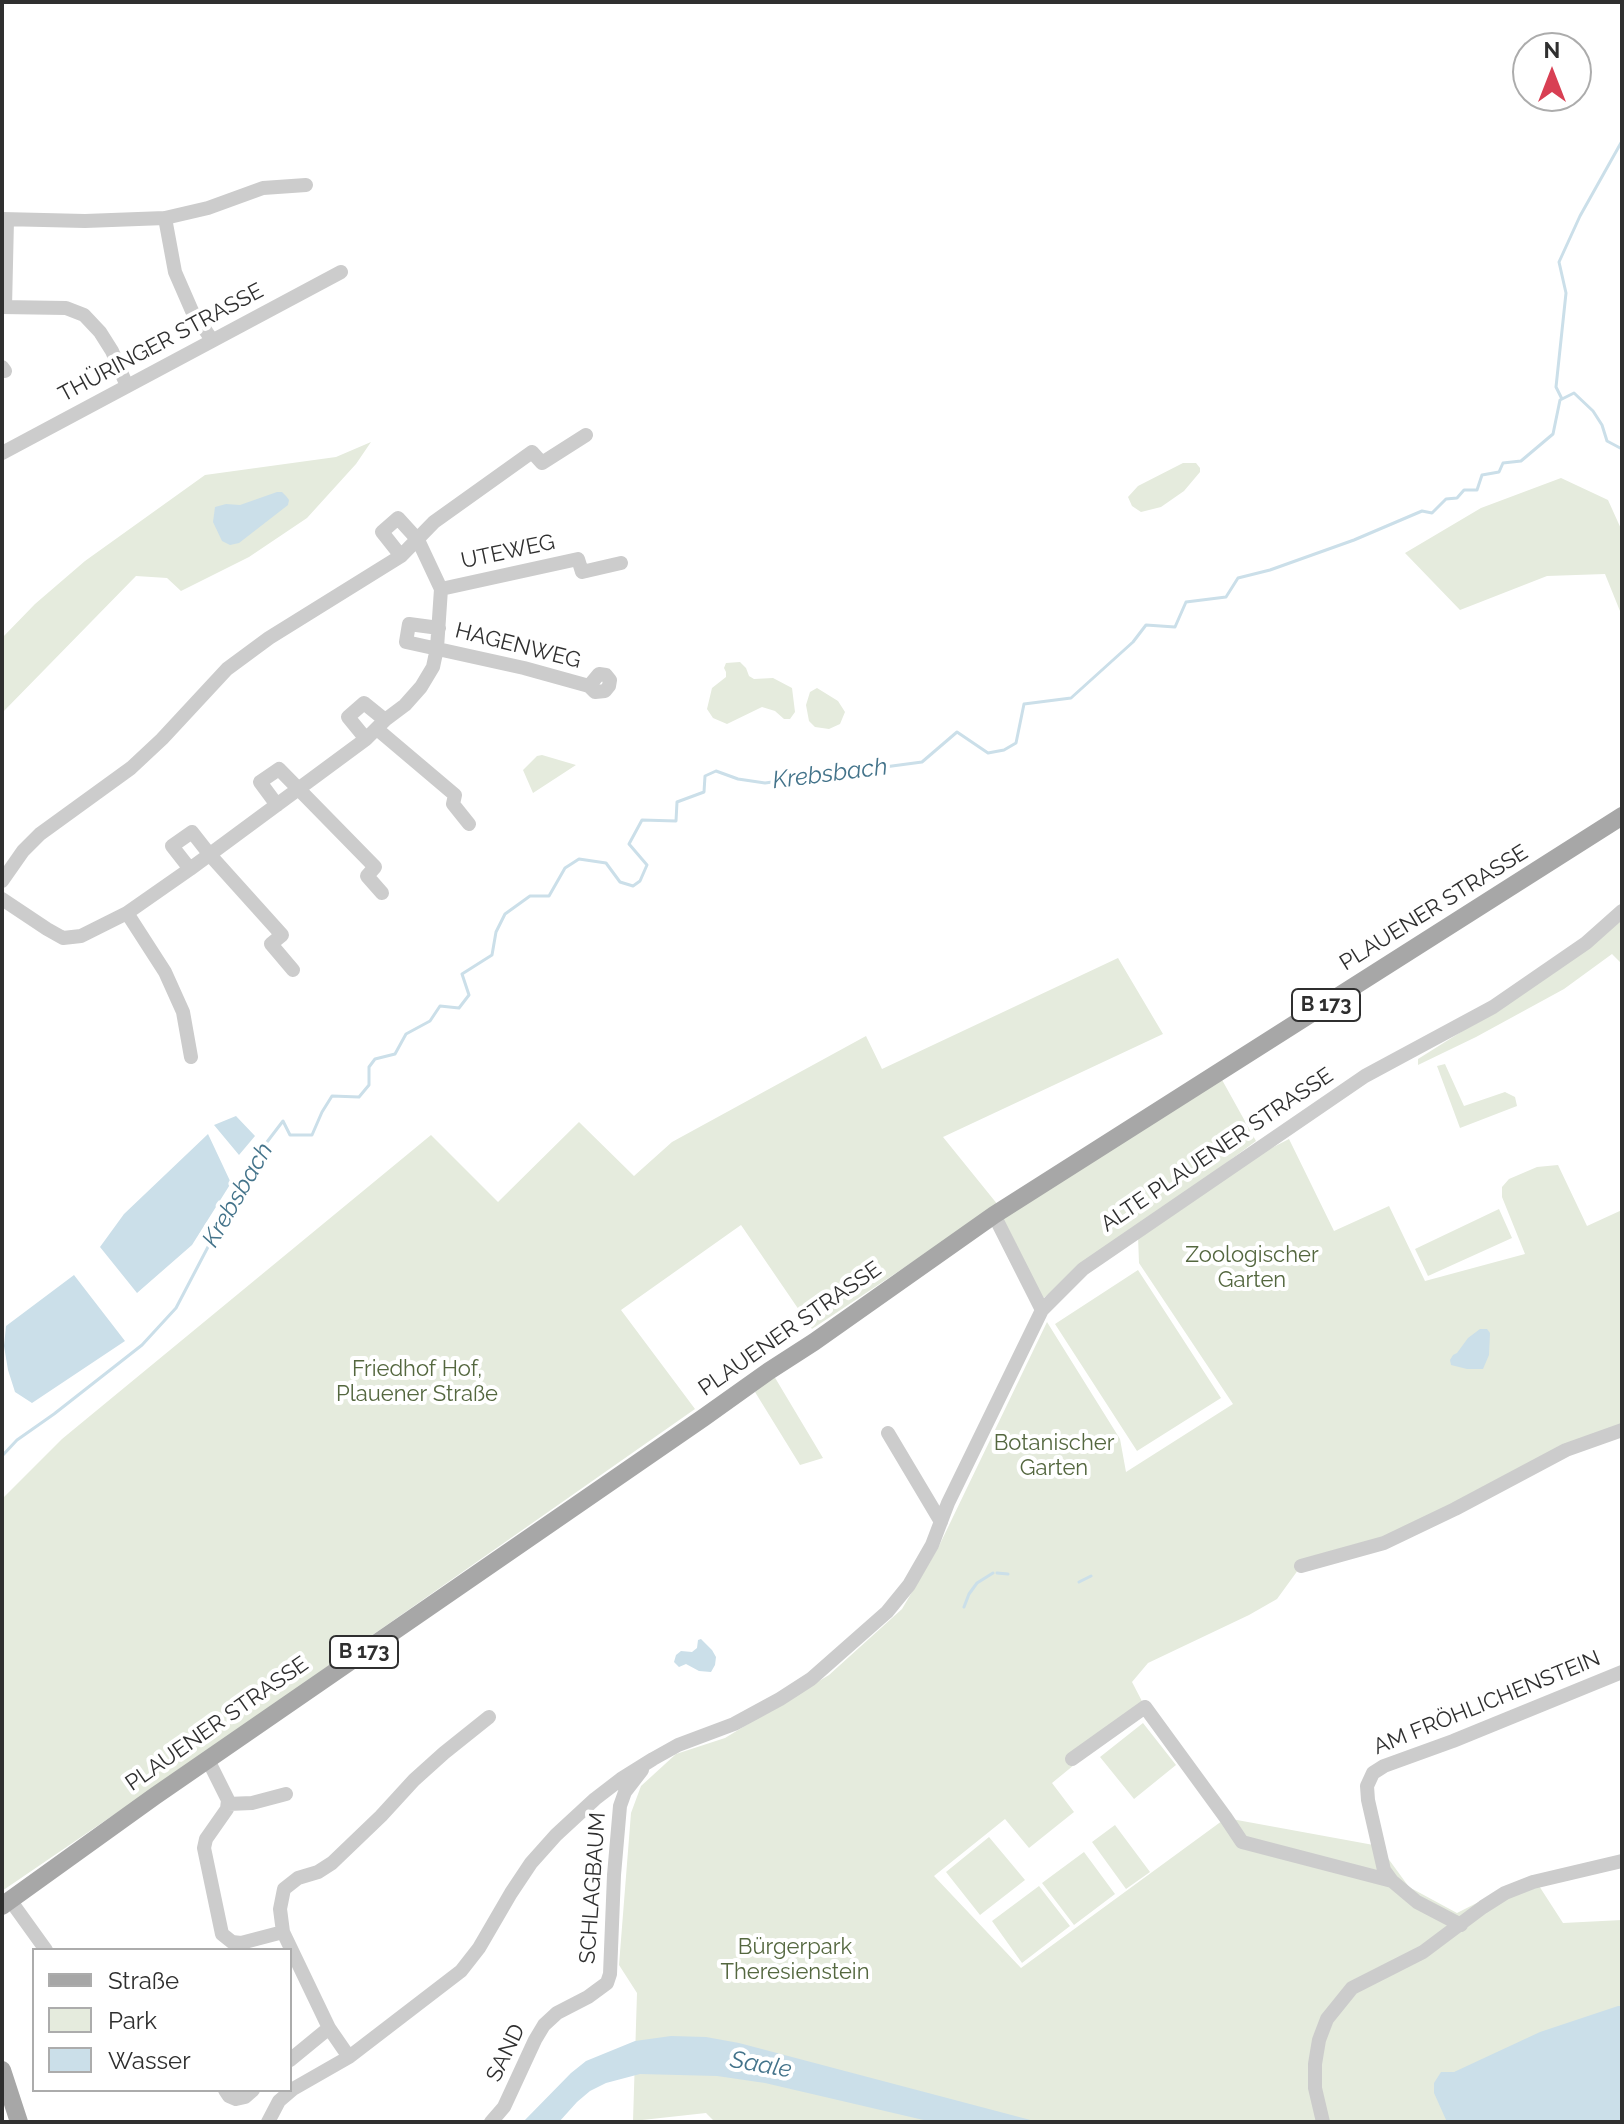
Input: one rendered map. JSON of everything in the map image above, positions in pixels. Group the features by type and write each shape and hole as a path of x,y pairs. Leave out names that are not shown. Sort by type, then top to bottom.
{"main road":[{"name":"PLAUENER STRASSE","path":"6,1903 994,1215 1622,816"},
{"path":"2,2070 18,2122"}],"street":[{"path":"127,386 112,351 84,315 66,308 4,307 4,219 85,221 165,218 208,208 263,188 306,185"},
{"path":"165,218 175,272 192,311 212,340"},
{"name":"THÜRINGER STRASSE","path":"2,453 341,272"},
{"path":"2,881 23,851 40,834 131,768 227,669 269,638 401,556 434,522 532,452 542,463 586,435"},
{"path":"2,899 63,938 81,936 127,913 366,739 421,687 433,667 437,648 441,589 418,540 398,518 382,532 401,556"},
{"name":"UTEWEG","path":"441,589 578,559 582,572 621,563"},
{"name":"HAGENWEG","path":"439,628 409,624 406,642 589,686"},
{"path":"366,739 348,717 364,703 381,724 455,795 453,804 469,824"},
{"path":"277,805 260,782 279,769 375,867 367,876 382,893"},
{"path":"190,869 172,846 192,832 282,935 271,944 293,970"},
{"name":"ALTE PLAUENER STRASSE","path":"292,2090 349,2057 461,1971 479,1948 531,1863 556,1835 612,1785 678,1745 734,1724 780,1699 811,1679 887,1612 909,1585 932,1545 1042,1310 1083,1269 1365,1076 1493,1007 1586,943 1622,911"},
{"path":"127,913 165,972 177,998 183,1012 191,1057"},
{"path":"994,1215 1042,1310"},
{"path":"1301,1566 1384,1543 1566,1450 1622,1430"},
{"path":"888,1433 941,1522"},
{"name":"AM FRÖHLICHENSTEIN","path":"1392,1881 1384,1870 1368,1800 1367,1786 1373,1773 1622,1672"},
{"path":"1072,1759 1145,1707 1242,1842 1392,1881 1417,1902 1461,1925"},
{"path":"291,1948 283,1932 280,1909 284,1889 298,1878 318,1872 332,1863 414,1780 489,1717"},
{"name":"SCHLAGBAUM","path":"607,1983 620,1806 637,1774 653,1759"},
{"path":"208,1760 227,1795 228,1804 221,1821 206,1839 204,1848 222,1934 232,1942 241,1943 283,1932"},
{"path":"228,1804 252,1803 286,1794"},
{"path":"1323,2122 1315,2088 1319,2040 1327,2019 1352,1988 1423,1952 1505,1893 1533,1882 1622,1861"},
{"path":"6,1903 44,1948"},
{"path":"292,1951 329,2028 349,2057"},
{"name":"SAND","path":"491,2122 504,2107 544,2025 557,2013 607,1983"},
{"path":"292,2058 329,2028"},
{"path":"231,2094 245,2097 251,2092"},
{"name":"ALTE PLAUENER STRASSE","path":"268,2122 279,2101 290,2092"},
{"path":"2,2116 18,2122"}],"green space":[{"path":"371,442 356,464 307,518 249,557 181,591 167,578 136,576 2,713 2,638 35,604 85,561 205,475 336,457"},
{"path":"1183,463 1196,463 1200,468 1184,491 1161,507 1141,512 1132,506 1128,497 1138,486"},
{"path":"1561,478 1608,500 1622,531 1622,616 1605,574 1547,576 1460,610 1405,553 1481,508"},
{"path":"740,662 754,679 773,678 792,688 795,712 790,719 762,707 727,724 713,718 707,709 712,688 726,677 726,663"},
{"path":"817,688 838,701 845,712 840,724 829,729 815,727 809,721 806,705 810,692"},
{"path":"542,755 576,765 533,793 523,770"},
{"path":"1622,919 1622,964 1612,954 1564,989 1418,1065 1418,1059 1542,981"},
{"name":"Friedhof Hof, Plauener Straße","path":"1118,958 1163,1034 943,1137 998,1205 812,1329 741,1225 621,1310 695,1409 2,1891 2,1499 62,1439 431,1135 498,1202 579,1122 634,1176 672,1142 866,1036 882,1069"},
{"path":"1445,1064 1464,1106 1505,1092 1515,1097 1517,1106 1460,1128 1437,1066"},
{"path":"1221,1078 1256,1141 1042,1299 999,1219"},
{"name":"Bürgerpark Theresienstein","path":"1289,1139 1334,1231 1389,1206 1425,1281 1525,1254 1502,1197 1502,1187 1509,1179 1537,1167 1558,1165 1587,1226 1622,1210 1622,1430 1384,1543 1301,1566 1277,1599 1148,1663 1132,1682 1145,1707 1052,1783 1074,1812 1029,1848 1005,1819 934,1876 1021,1968 1226,1818 1379,1846 1409,1887 1457,1913 1532,1875 1563,1923 1622,1920 1622,2122 715,2122 706,2113 633,2121 637,1993 619,1965 631,1813 641,1786 676,1754 725,1738 829,1675 902,1609 938,1548 1047,1322 1120,1439 1126,1472 1233,1404 1139,1263 1138,1236 1252,1158"},
{"path":"1499,1209 1512,1238 1428,1276 1415,1249"},
{"path":"1138,1270 1221,1398 1137,1451 1055,1324"},
{"path":"774,1376 823,1458 800,1465 755,1392"},
{"path":"1143,1723 1176,1765 1134,1799 1100,1757"},
{"path":"1115,1825 1150,1872 1126,1889 1092,1842"},
{"path":"989,1837 1025,1880 980,1915 946,1872"},
{"path":"1084,1852 1115,1894 1074,1925 1042,1883"},
{"path":"1039,1886 1070,1926 1022,1963 992,1921"}],"water":[{"path":"277,492 286,496 288,505 239,543 230,545 222,541 213,522 215,507 240,505"},
{"path":"236,1116 255,1136 239,1155 214,1125"},
{"path":"208,1134 231,1183 192,1245 137,1293 100,1247 124,1214"},
{"path":"74,1275 125,1341 32,1403 15,1392 4,1346 6,1326"},
{"path":"1480,1329 1487,1329 1490,1333 1489,1355 1483,1369 1451,1365 1453,1355"},
{"path":"701,1639 716,1657 711,1672 699,1671 686,1664 679,1667 674,1662 676,1655 681,1651 692,1652"},
{"path":"1622,2006 1622,2122 1447,2122 1434,2093 1434,2083 1441,2072 1454,2072 1540,2032"},
{"name":"Saale","path":"671,2036 706,2037 739,2043 1038,2122 932,2122 765,2083 717,2076 640,2074 606,2083 590,2091 559,2122 523,2122 586,2061 635,2041"}],"waterway":[{"path":"1562,399 1556,387 1566,293 1559,262 1580,216 1622,141"},
{"name":"Krebsbach","path":"2,1456 17,1440 142,1345 176,1308 254,1159 283,1121 290,1135 312,1135 332,1096 359,1097 369,1085 369,1067 375,1059 395,1054 406,1034 430,1021 440,1006 459,1008 469,995 462,974 492,955 496,932 505,914 530,896 549,896 565,868 579,859 606,863 620,882 633,886 640,881 647,865 629,844 642,820 676,821 677,802 704,792 705,776 716,771 738,779 765,783 922,762 957,732 988,753 1004,750 1016,743 1024,704 1071,698 1133,642 1146,625 1175,627 1186,602 1226,597 1238,578 1354,540 1422,511 1432,513 1446,499 1457,498 1464,490 1477,490 1482,475 1499,472 1503,463 1521,461 1553,434 1560,400 1574,393 1593,411 1607,441 1622,449"},
{"path":"964,1607 977,1583 993,1573"},
{"path":"997,1573 1008,1574"},
{"path":"1079,1582 1091,1576"}],"park label":[{"name":"Zoologischer Garten","path":"1252,1268"},
{"name":"Botanischer Garten","path":"1054,1456"}]}
